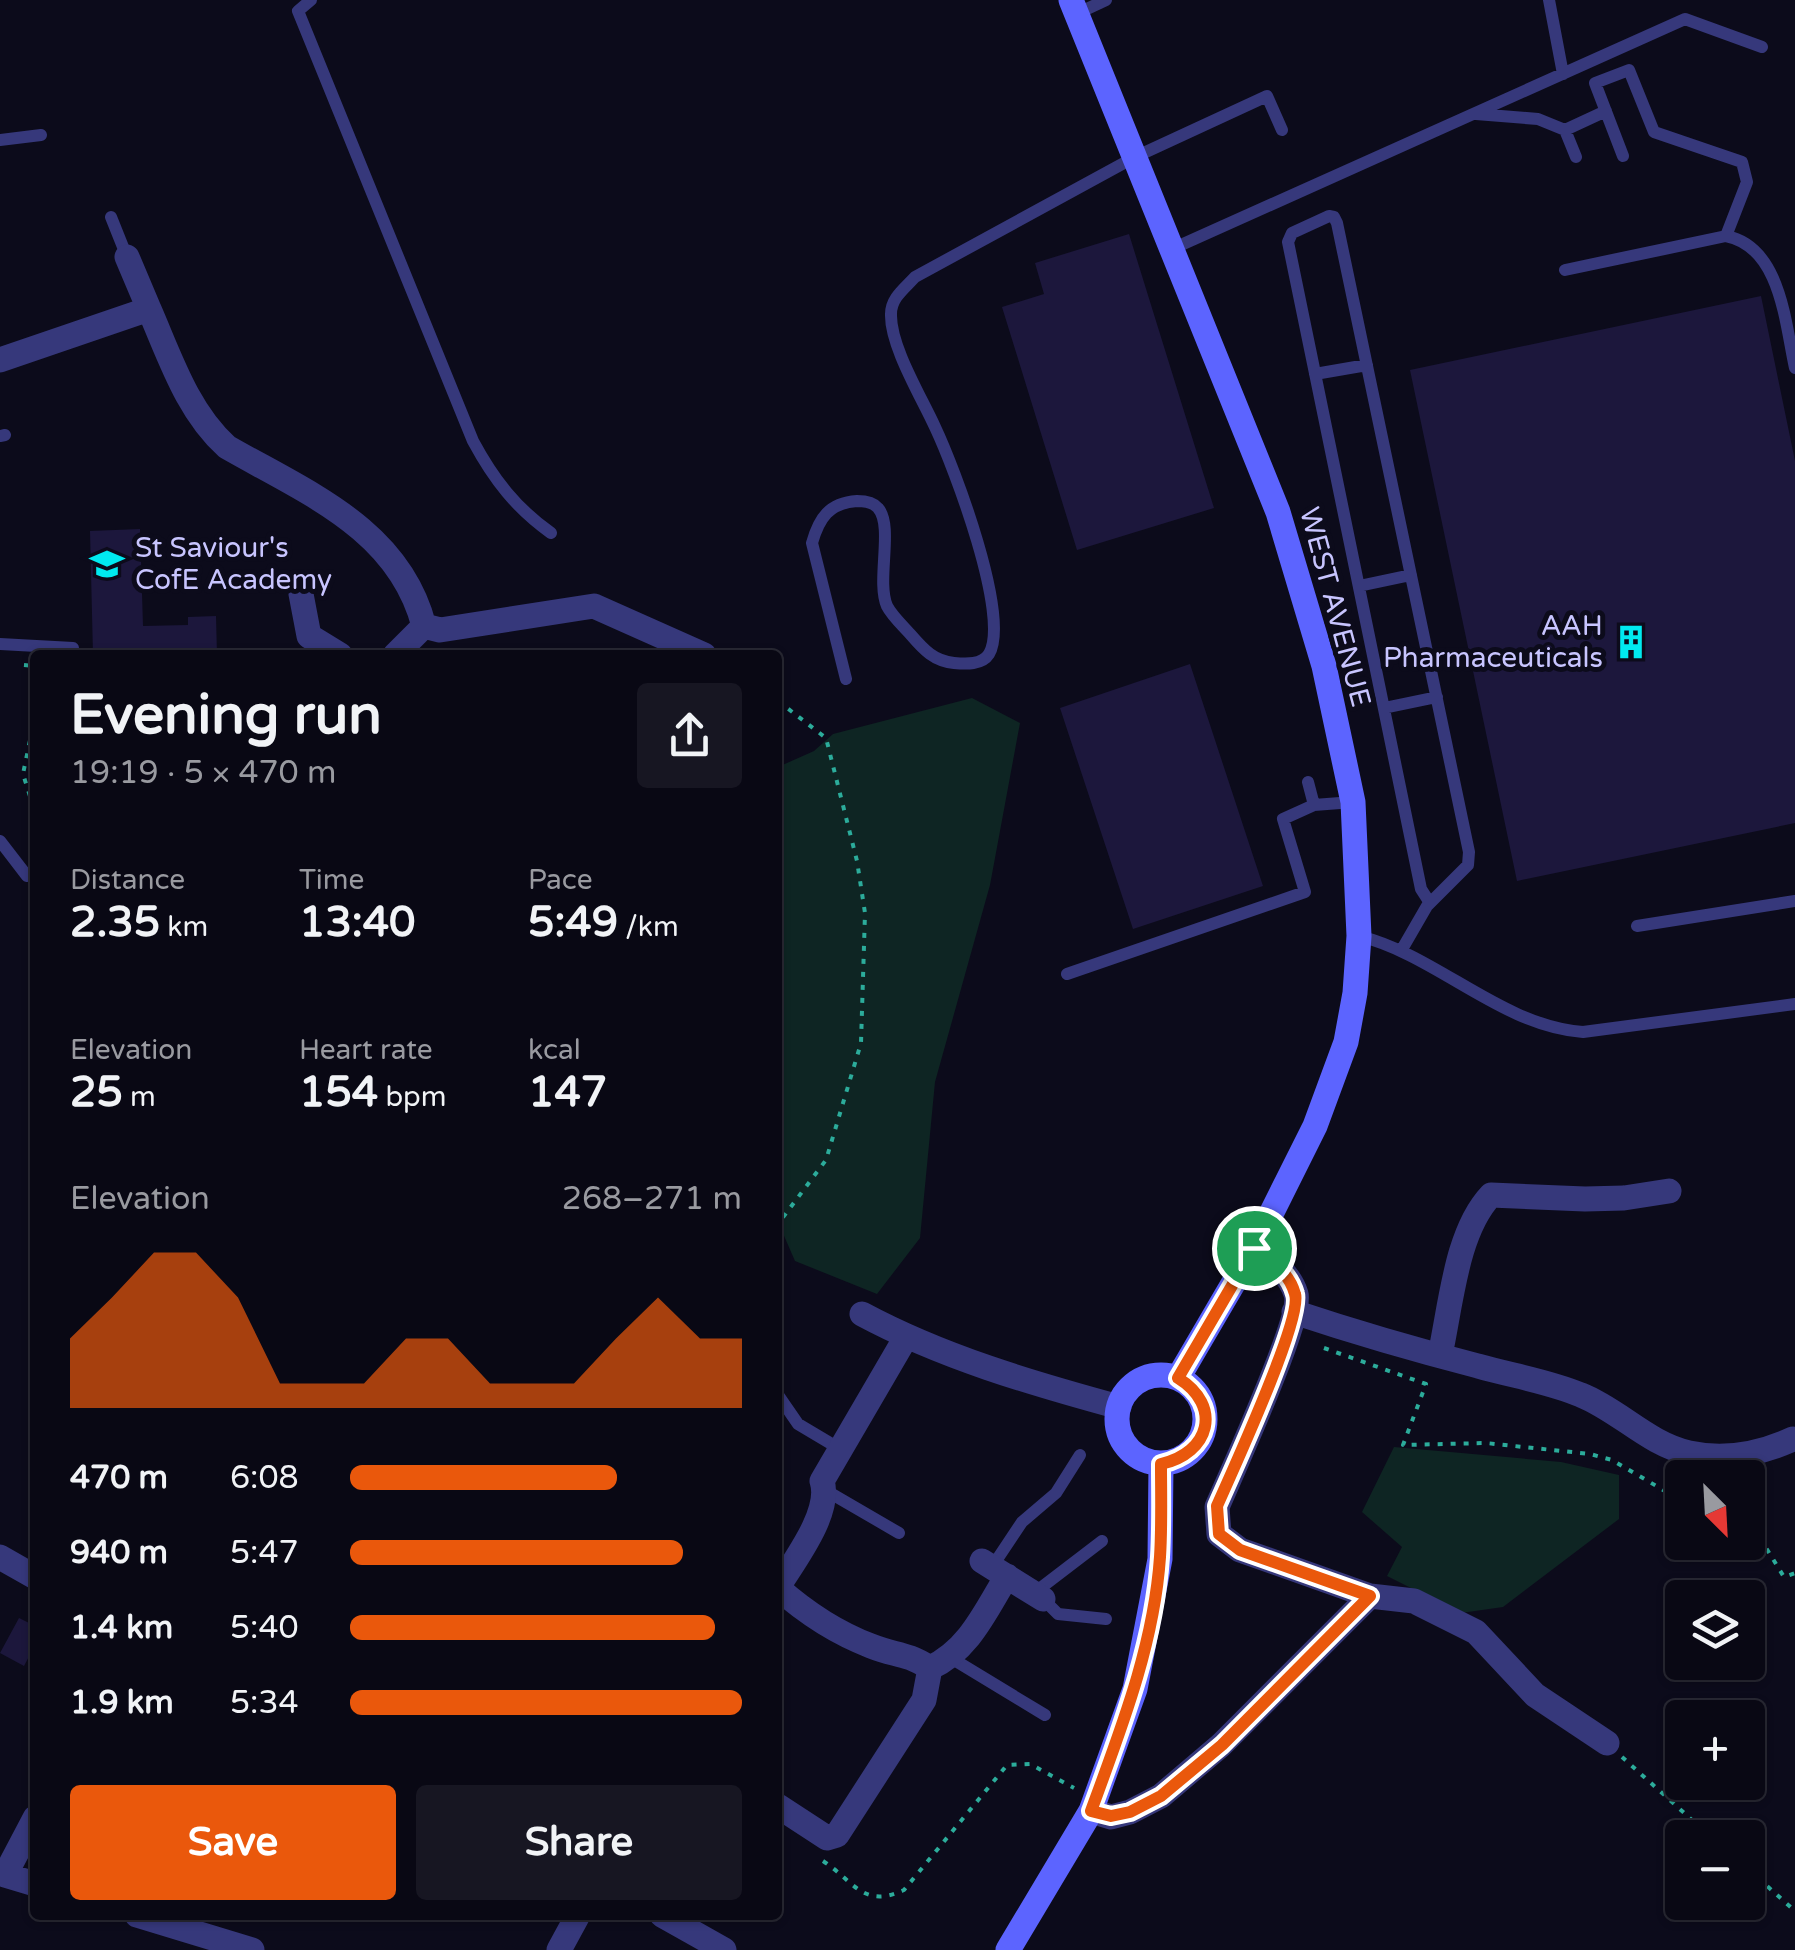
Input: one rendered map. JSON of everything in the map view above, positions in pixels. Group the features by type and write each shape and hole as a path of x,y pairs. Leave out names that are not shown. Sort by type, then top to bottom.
{"street":[{"name":"WEST AVENUE","path":"1074,7 1278,512 1324,666 1352,802 1359,936 1346,1042 1316,1126 1254,1248 1178,1378"},
{"path":"127,257 198,417 227,447 344,514 390,555 417,598 424,626"},
{"path":"0,360 149,309"},
{"path":"301,594 309,636 332,650"},
{"path":"424,626 440,630 594,606 686,650"},
{"path":"399,650 424,626"},
{"path":"1440,1355 1466,1239 1476,1211 1491,1195 1585,1200 1669,1191"},
{"path":"1254,1248 1287,1274 1298,1298 1217,1506 1219,1534 1240,1550 1370,1596 1414,1601 1476,1632 1534,1695 1607,1744"},
{"path":"1294,1312 1364,1336 1586,1396 1664,1445 1690,1454 1761,1453 1793,1439"},
{"path":"862,1314 906,1338 1119,1407"},
{"path":"782,1581 815,1526 826,1490 822,1480 906,1338"},
{"path":"1156,1376 1178,1378 1192,1387 1204,1405 1205,1428 1196,1447 1180,1459 1161,1464 1130,1450 1118,1430 1119,1407 1135,1384 1156,1376"},
{"path":"1008,1950 1093,1805 1135,1689 1160,1559 1161,1464"},
{"path":"0,1557 30,1573"},
{"path":"782,1809 827,1838 837,1835 924,1700 940,1663 969,1638 994,1568 1038,1596"},
{"path":"782,1592 804,1612 872,1647 940,1663"},
{"path":"1093,1805 1111,1816 1130,1812 1161,1796 1222,1745 1370,1596"},
{"path":"30,1827 5,1874 30,1882"},
{"path":"145,1920 176,1939 252,1950"},
{"path":"559,1950 575,1920"},
{"path":"671,1920 724,1950"}],"lane":[{"path":"311,0 298,10 474,442 501,488 522,512 552,533"},
{"path":"1074,7 1106,0"},
{"path":"1549,0 1563,74"},
{"path":"1172,249 1685,19 1762,46"},
{"path":"1624,156 1595,83 1628,70 1654,132 1742,162 1747,182 1726,236"},
{"path":"846,679 812,543 816,526 836,504 866,501 878,508 884,520 883,578 887,605 927,654 944,662 980,662 988,656 994,641 995,612 990,586 948,453 897,344 890,316 893,300 915,278 1135,156 1267,96 1282,130"},
{"path":"1565,130 1606,111"},
{"path":"1473,114 1538,119 1565,130 1576,157"},
{"path":"0,140 40,134"},
{"path":"1400,951 1430,903 1468,864 1469,852 1337,223 1329,216 1288,237 1422,890 1430,903"},
{"path":"110,217 127,257"},
{"path":"1565,270 1726,236 1741,238 1766,264 1776,286 1795,368"},
{"path":"1316,374 1367,364"},
{"path":"1359,586 1411,576"},
{"path":"0,644 72,648"},
{"path":"1384,708 1437,697"},
{"path":"1308,782 1314,805"},
{"path":"1067,974 1305,892 1283,819 1314,805 1352,802"},
{"path":"0,841 27,876"},
{"path":"1637,926 1795,901"},
{"path":"1359,936 1385,942 1516,1012 1566,1031 1795,1004"},
{"path":"782,1401 798,1424 840,1449"},
{"path":"994,1568 1022,1522 1056,1493 1080,1456"},
{"path":"826,1490 899,1532"},
{"path":"1102,1541 1038,1596 1058,1614 1106,1619"},
{"path":"940,1663 1044,1714"}],"path":[{"path":"24,665 30,666"},
{"path":"782,704 826,738 857,861 865,913 861,1043 826,1160 782,1219"},
{"path":"30,740 23,774 30,796"},
{"path":"1322,1347 1426,1384 1403,1444 1486,1443 1590,1454 1612,1460 1665,1491"},
{"path":"1765,1546 1784,1577 1795,1574"},
{"path":"1607,1744 1692,1820"},
{"path":"822,1860 868,1897 886,1898 904,1890 1007,1766 1030,1764 1093,1805"},
{"path":"1765,1885 1795,1912"}],"green space":[{"path":"972,698 1020,723 990,885 935,1082 920,1238 877,1294 795,1261 782,1231 782,765 814,751 833,734"},
{"path":"1394,1447 1561,1462 1619,1475 1619,1519 1503,1607 1461,1613 1387,1576 1402,1547 1362,1512"}],"building":[{"path":"1129,234 1214,508 1077,550 1002,307 1044,294 1035,263"},
{"name":"AAH Pharmaceuticals","path":"1761,296 1795,461 1795,823 1517,881 1410,370"},
{"path":"140,529 143,626 188,625 188,617 216,616 217,650 93,650 90,531"},
{"path":"1190,664 1263,886 1133,929 1060,708"},
{"path":"19,1618 30,1624 30,1655 24,1666 0,1653"}],"place":[{"name":"St Saviour's CofE Academy","path":"107,564"},
{"name":"AAH Pharmaceuticals","path":"1631,642"}],"route":[{"path":"1254,1248 1287,1274 1298,1298 1287,1335 1217,1506 1219,1534 1240,1550 1370,1596 1222,1745 1161,1796 1130,1812 1111,1816 1091,1811 1135,1689 1150,1621 1160,1559 1161,1464 1180,1459 1196,1447 1205,1428 1204,1405 1192,1387 1178,1378 1254,1248"}]}
